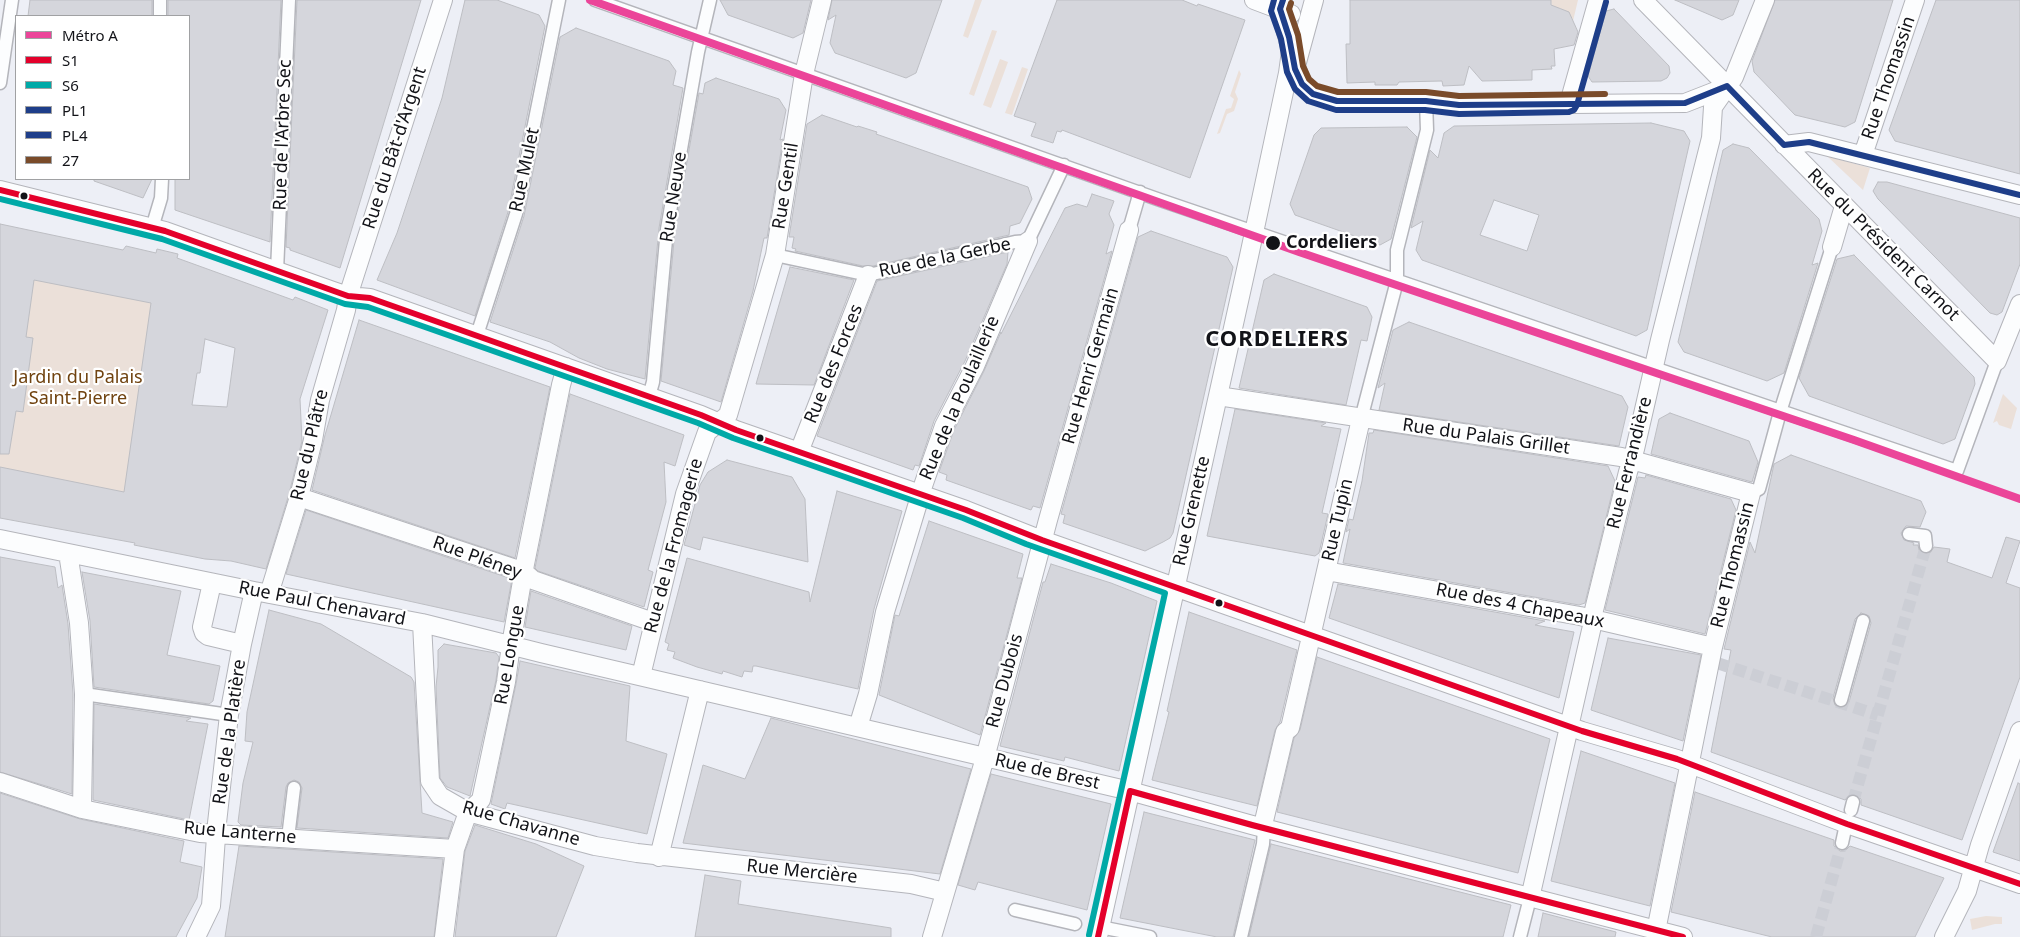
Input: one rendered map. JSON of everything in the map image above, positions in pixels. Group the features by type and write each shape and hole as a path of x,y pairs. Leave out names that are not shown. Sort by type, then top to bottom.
{"street":[{"path":"0,84 12,0"},
{"path":"160,0 160,15"},
{"name":"Rue de l'Arbre Sec","path":"277,271 288,0"},
{"name":"Rue du Bât-d'Argent","path":"348,296 443,0"},
{"name":"Rue Mulet","path":"477,335 516,214 560,0"},
{"path":"595,0 1397,281 1957,471 2020,304"},
{"name":"Rue Neuve","path":"648,396 653,382 667,229 701,37 710,0"},
{"name":"Rue Gentil","path":"718,422 728,414 775,255 804,74 822,0"},
{"path":"1254,0 1282,5 1308,22"},
{"path":"1281,106 1296,69 1314,0"},
{"path":"1569,103 1598,0"},
{"name":"Rue du Président Carnot","path":"1643,0 1998,361"},
{"name":"Rue Ferrandière","path":"1520,937 1593,619 1711,138 1713,107 1734,78 1765,0"},
{"name":"Rue Thomassin","path":"1862,155 1915,0"},
{"path":"1282,5 1296,69 1302,84 1313,94"},
{"path":"1281,106 1291,51"},
{"path":"1281,106 1291,96 1299,93 1313,94 1337,101 1426,102 1459,105 1569,103 1685,104 1727,86"},
{"name":"Rue Tupin","path":"1241,937 1260,854 1264,821 1285,732 1290,728 1361,419 1397,281 1397,250 1427,130 1426,102"},
{"name":"Rue Grenette","path":"1099,932 1281,106"},
{"path":"1784,145 1809,142 2020,195"},
{"name":"Rue de la Poulaillerie","path":"858,727 868,694 885,612 920,494 944,426 975,366 1028,241 1064,165"},
{"path":"152,228 161,198 162,180"},
{"path":"0,190 152,228 348,296 370,298 648,396 1042,540 1569,726 1690,764 1847,824 2020,884"},
{"name":"Rue Henri Germain","path":"1042,540 1140,192"},
{"name":"Rue Thomassin","path":"1656,934 1690,764 1751,492 1759,489 1780,412 1844,206"},
{"name":"Rue de la Gerbe","path":"775,255 868,275 1014,242 1028,241"},
{"name":"Rue des Forces","path":"799,452 828,382 830,368 863,293 868,275"},
{"name":"Rue du Plâtre","path":"242,644 299,497 313,440 320,400 346,310 348,296"},
{"name":"Rue Longue","path":"444,937 455,849 468,812 481,800 506,682 510,645 566,367"},
{"name":"Rue du Palais Grillet","path":"1218,396 1632,460 1751,492"},
{"name":"Rue de la Fromagerie","path":"641,676 691,473 707,432 718,422"},
{"name":"Rue Pléney","path":"299,497 524,572 532,580 653,622"},
{"path":"1909,534 1925,541"},
{"name":"Rue Paul Chenavard","path":"0,539 262,593 422,623 641,676"},
{"name":"Rue Dubois","path":"932,937 985,758 1042,540"},
{"path":"68,553 79,623 84,694 82,809"},
{"name":"Rue des 4 Chapeaux","path":"1326,571 1593,619 1714,657"},
{"path":"212,583 202,627 204,633 208,636 242,644"},
{"path":"1841,700 1863,621"},
{"name":"Rue Chavanne","path":"422,623 430,782 440,796 468,812 601,847 660,857"},
{"name":"Rue de la Platière","path":"196,937 211,906 229,715 242,644"},
{"name":"Rue de Brest","path":"641,676 1130,791 1530,898 1656,934 1683,937"},
{"path":"660,857 700,690"},
{"path":"84,694 229,715"},
{"path":"1944,937 1967,890 1980,845 2020,730"},
{"name":"Rue Lanterne","path":"0,782 82,809 200,833 455,849"},
{"path":"288,838 294,788"},
{"path":"1842,842 1845,829"},
{"name":"Rue Mercière","path":"660,857 911,884 945,892"},
{"path":"1015,910 1075,924"},
{"path":"1099,932 1119,931 1150,937"}],"green space":[{"path":"975,0 982,0 968,38 963,36"},
{"path":"1551,0 1578,0 1573,21 1572,18 1568,19 1561,12 1561,8 1552,11"},
{"path":"992,30 997,31 974,96 969,94"},
{"path":"1000,59 1008,62 991,108 983,105"},
{"path":"1022,67 1028,69 1012,115 1005,113"},
{"path":"1239,70 1241,74 1235,92 1238,99 1234,111 1227,114 1220,133 1217,134 1226,109 1231,108 1234,99 1230,96"},
{"path":"1827,156 1870,168 1863,190"},
{"name":"Jardin du Palais Saint-Pierre","path":"18,261 169,290 138,511 0,483 0,386"},
{"path":"2003,394 2017,408 2011,429 1999,425 1997,421 1993,423"},
{"path":"1986,916 2002,917 2002,924 1972,930 1970,919"}],"building":[{"path":"30,0 152,0 152,15 28,15"},
{"path":"168,0 281,0 270,242 175,210 175,180 190,180 190,15 168,15"},
{"path":"297,0 421,0 340,268 286,247"},
{"path":"465,0 497,0 539,15 545,26 508,212 475,316 377,280 397,233 442,98"},
{"path":"720,0 811,0 803,33 793,38 728,15"},
{"path":"832,0 942,0 916,73 906,78 835,53 830,43 836,15 828,20"},
{"path":"1057,0 1182,0 1245,20 1190,178 1062,130 1061,132 1057,131 1053,143 1031,136 1036,123 1014,116"},
{"path":"1350,0 1551,0 1551,5 1569,12 1578,32 1574,45 1554,49 1555,66 1551,66 1552,69 1532,70 1532,80 1482,81 1469,66 1464,85 1443,86 1442,81 1399,82 1397,85 1375,85 1375,82 1347,83 1346,44 1350,44"},
{"path":"1675,0 1739,0 1733,15 1722,20"},
{"path":"1775,0 1893,0 1855,122 1845,127 1795,115 1754,72 1752,61"},
{"path":"1936,0 2020,0 2020,174 1895,141 1889,130"},
{"path":"1614,9 1669,66 1670,73 1667,78 1661,81 1592,82 1588,76 1606,11"},
{"path":"576,28 669,61 676,71 673,85 683,88 659,228 645,379 607,369 579,358 550,342 490,322 524,216 560,37"},
{"path":"716,78 779,99 786,110 780,140 783,139 767,238 764,238 753,291 721,402 661,381 675,230 699,93 703,94 705,83"},
{"path":"822,115 877,132 876,134 1028,187 1032,199 1020,223 1010,226 1009,235 873,266 863,266 795,251 796,249 792,248 794,237 789,237 807,124"},
{"path":"1651,123 1684,131 1690,141 1647,330 1636,336 1422,260 1416,250 1423,221 1411,228 1430,150 1438,158 1444,133 1454,126","holes":["1494,200 1539,215 1527,251 1480,235"]},
{"path":"1407,127 1417,137 1391,239 1380,245 1295,215 1290,204 1314,135 1321,128"},
{"path":"1733,144 1749,148 1819,219 1822,231 1812,265 1818,263 1784,373 1767,381 1684,352 1678,342 1723,150"},
{"path":"94,180 152,180 143,198"},
{"path":"1878,182 1887,182 2020,218 2020,264 2002,312 1997,315 1990,313 1878,199 1873,191"},
{"path":"1092,194 1114,201 1109,214 1114,225 1106,254 1112,251 1040,508 1033,506 1031,510 946,480 947,475 939,472 954,430 984,371 1001,332 1001,334 1065,208 1077,204 1087,207"},
{"path":"0,224 123,250 126,246 156,253 157,249 178,254 177,258 293,300 295,297 328,310 300,399 302,441 289,494 266,569 231,561 205,559 134,545 135,543 0,518 0,467 124,492 151,303 34,280 26,337 33,338 23,412 16,411 9,454 0,454","holes":["205,339 235,348 227,407 192,405 197,373 200,373"]},
{"path":"1151,231 1227,257 1233,267 1173,533 1170,538 1145,551 1063,523 1065,515 1061,514 1138,237"},
{"path":"1008,252 1007,264 965,361 934,421 919,466 915,465 913,470 817,436 877,281"},
{"path":"1854,255 1974,377 1975,384 1955,439 1943,444 1809,396 1799,378 1837,259"},
{"path":"790,267 854,280 814,385 756,384"},
{"path":"1274,274 1367,307 1372,317 1367,341 1361,340 1346,405 1239,388 1264,280"},
{"path":"359,320 550,387 515,558 312,490 325,435"},
{"path":"1409,322 1622,396 1628,407 1619,446 1379,410 1385,383 1378,388 1393,330"},
{"path":"570,394 684,435 675,466 664,462 666,502 648,570 653,572 644,607 538,571 535,568"},
{"path":"1235,409 1326,423 1321,426 1341,429 1322,513 1328,514 1319,553 1315,556 1207,536"},
{"path":"1670,413 1749,441 1758,462 1752,482 1651,454 1659,419"},
{"path":"1374,430 1608,466 1615,481 1585,603 1579,605 1343,563 1350,529 1346,532 1349,519 1353,520 1362,481 1369,433 1373,433"},
{"path":"1791,455 1921,501 1926,512 1920,527 1906,526 1901,533 1904,540 1914,543 1913,545 1918,545 1919,550 1923,554 1930,553 1934,547 1950,549 1947,562 1992,578 2006,537 2020,541 2006,583 2020,588 2020,677 1962,840 1861,805 1861,799 1855,794 1850,794 1845,800 1711,752 1731,650 1724,649 1750,542 1755,553 1774,464","holes":["1861,613 1869,616 1871,623 1849,702 1846,706 1839,708 1835,705 1833,698 1855,619"]},
{"path":"727,460 792,477 805,499 808,562 703,537 700,550 684,545 700,485 708,472"},
{"path":"1646,475 1731,499 1736,510 1705,634 1605,610 1638,477 1645,478"},
{"path":"837,491 902,511 874,609 858,689 756,666 753,666 752,672 744,671 742,677 723,671 722,674 673,658 675,652 667,650 669,644 665,642 687,558 809,592 810,602"},
{"path":"306,510 512,579 504,622 286,574"},
{"path":"929,521 1023,554 1017,578 1022,578 980,735 879,695 895,615 899,616"},
{"path":"0,557 55,567 58,588 62,585 68,624 73,694 72,794 0,772"},
{"path":"1051,564 1111,583 1157,601 1119,771 1065,757 1064,761 1000,746 1043,582 1045,582"},
{"path":"82,572 181,591 167,655 220,666 213,701 209,704 94,687 90,621"},
{"path":"1338,584 1545,621 1535,625 1574,632 1559,698 1329,618"},
{"path":"531,591 632,626 626,650 525,627"},
{"path":"269,610 321,624 411,677 414,682 422,813 453,822 448,838 297,828 302,788 299,782 294,780 288,783 286,787 281,827 241,825 238,822 243,783 253,742 245,741 247,712"},
{"path":"1189,612 1297,650 1257,806 1152,780 1169,712 1167,711"},
{"path":"1608,638 1701,655 1683,741 1591,710"},
{"path":"444,644 496,653 499,657 496,680 470,796 447,787 440,778 436,687 438,650"},
{"path":"1317,657 1550,739 1518,873 1277,812 1294,738 1300,730"},
{"path":"520,661 630,686 626,741 667,754 647,834 507,803 505,809 491,804"},
{"path":"94,704 191,718 186,721 208,724 189,820 93,800"},
{"path":"771,718 971,769 940,874 683,843 703,765 745,779"},
{"path":"1581,751 1675,783 1650,906 1551,881"},
{"path":"991,774 1111,804 1087,910 978,882 975,890 958,885"},
{"path":"2018,783 2020,784 2020,861 1993,852"},
{"path":"1695,792 1834,840 1834,846 1840,851 1845,851 1850,846 1944,878 1915,937 1772,937 1671,912"},
{"path":"0,793 80,819 184,841 180,862 202,867 197,898 176,937 0,937"},
{"path":"1144,812 1255,840 1233,937 1217,937 1120,918"},
{"path":"475,825 536,844 584,866 556,937 455,937 465,851"},
{"path":"1271,844 1511,905 1503,937 1249,937"},
{"path":"239,846 443,859 434,937 225,937"},
{"path":"705,875 741,881 738,904 891,928 891,937 695,937"},
{"path":"1543,913 1616,932 1615,937 1538,937"}],"tunnel":[{"path":"1853,802 1926,546"},
{"path":"1717,663 1878,715"},
{"path":"1816,937 1842,843"}],"metro line":[{"name":"A","path":"590,0 1299,252 1854,440 2020,499"}],"transit line":[{"name":"PL4","path":"1274,0 1271,11 1281,39 1287,72 1295,89 1308,101 1336,110 1425,110 1459,114 1569,112 1574,110 1606,2"},
{"name":"PL1","path":"1283,0 1280,9 1289,37 1295,69 1302,84 1313,94 1337,101 1426,101 1459,105 1685,103 1727,86 1784,145 1809,142 2020,195"},
{"name":"27","path":"1291,3 1289,9 1298,35 1303,66 1309,79 1317,86 1338,92 1426,92 1459,96 1605,94"},
{"name":"S1","path":"0,190 165,231 348,296 370,298 701,415 736,430 966,510 1042,540 1582,731 1677,759 1847,824 2020,884"},
{"name":"S6","path":"0,199 162,239 345,304 368,307 963,518 1026,544 1165,593 1089,935"},
{"name":"S1","path":"1098,937 1130,791 1252,825 1683,937"}],"place":[{"name":"Cordeliers","path":"1273,243"}],"district":[{"name":"CORDELIERS","path":"1277,340"}]}
